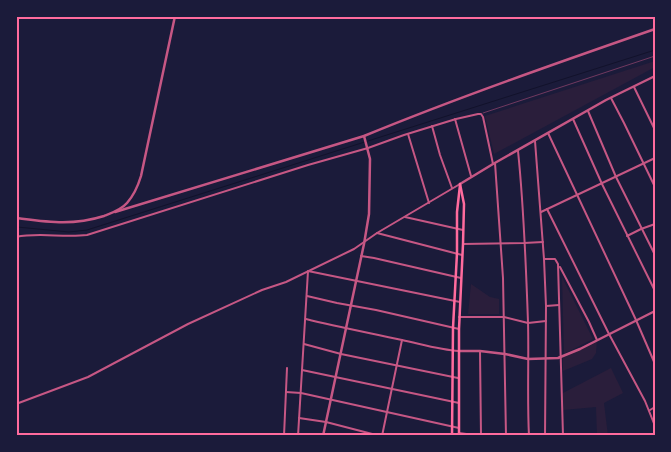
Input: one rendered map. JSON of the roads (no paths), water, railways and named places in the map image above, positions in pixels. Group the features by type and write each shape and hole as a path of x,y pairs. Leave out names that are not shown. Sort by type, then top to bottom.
{"main road":[{"path":"452,436 452,328 460,184"},
{"path":"459,434 459,317 464,204 460,184"}],"street":[{"path":"115,212 126,204 135,192 142,176 175,16"},
{"path":"16,218 55,223 89,220 364,138 402,120 655,29"},
{"path":"16,404 88,377 188,324 262,290 286,282 354,249 377,233 494,163 610,98 655,76"},
{"path":"634,86 655,130"},
{"path":"610,98 655,187"},
{"path":"588,111 616,177 655,255"},
{"path":"16,237 25,235 87,235 454,119 481,114 494,163 501,243 506,436"},
{"path":"454,119 472,176"},
{"path":"573,120 602,184 655,291"},
{"path":"432,126 452,189"},
{"path":"548,133 655,364"},
{"path":"408,134 429,202"},
{"path":"323,436 337,377 369,214 370,158 364,138"},
{"path":"535,140 546,306 545,436"},
{"path":"518,150 528,323 527,397 529,436"},
{"path":"541,212 655,158"},
{"path":"547,209 609,334 650,410 655,426"},
{"path":"405,217 463,230"},
{"path":"627,236 655,224"},
{"path":"377,233 462,255"},
{"path":"463,244 543,242"},
{"path":"361,256 461,278"},
{"path":"544,259 557,260 597,340"},
{"path":"558,264 563,436"},
{"path":"308,272 460,302"},
{"path":"298,436 308,272"},
{"path":"307,296 459,329"},
{"path":"546,306 560,304"},
{"path":"306,319 452,351 480,351 546,359 562,357 655,310"},
{"path":"459,317 504,317 528,323 546,321"},
{"path":"299,418 326,422 381,436 402,340"},
{"path":"304,344 341,354 460,378"},
{"path":"459,434 481,436 480,351"},
{"path":"284,436 287,368"},
{"path":"302,370 459,404"},
{"path":"286,392 332,400 459,428"},
{"path":"650,410 655,407"}],"lane":[{"path":"481,114 655,56"}],"waterway":[{"path":"17,227 69,232 87,230 655,50"}]}
